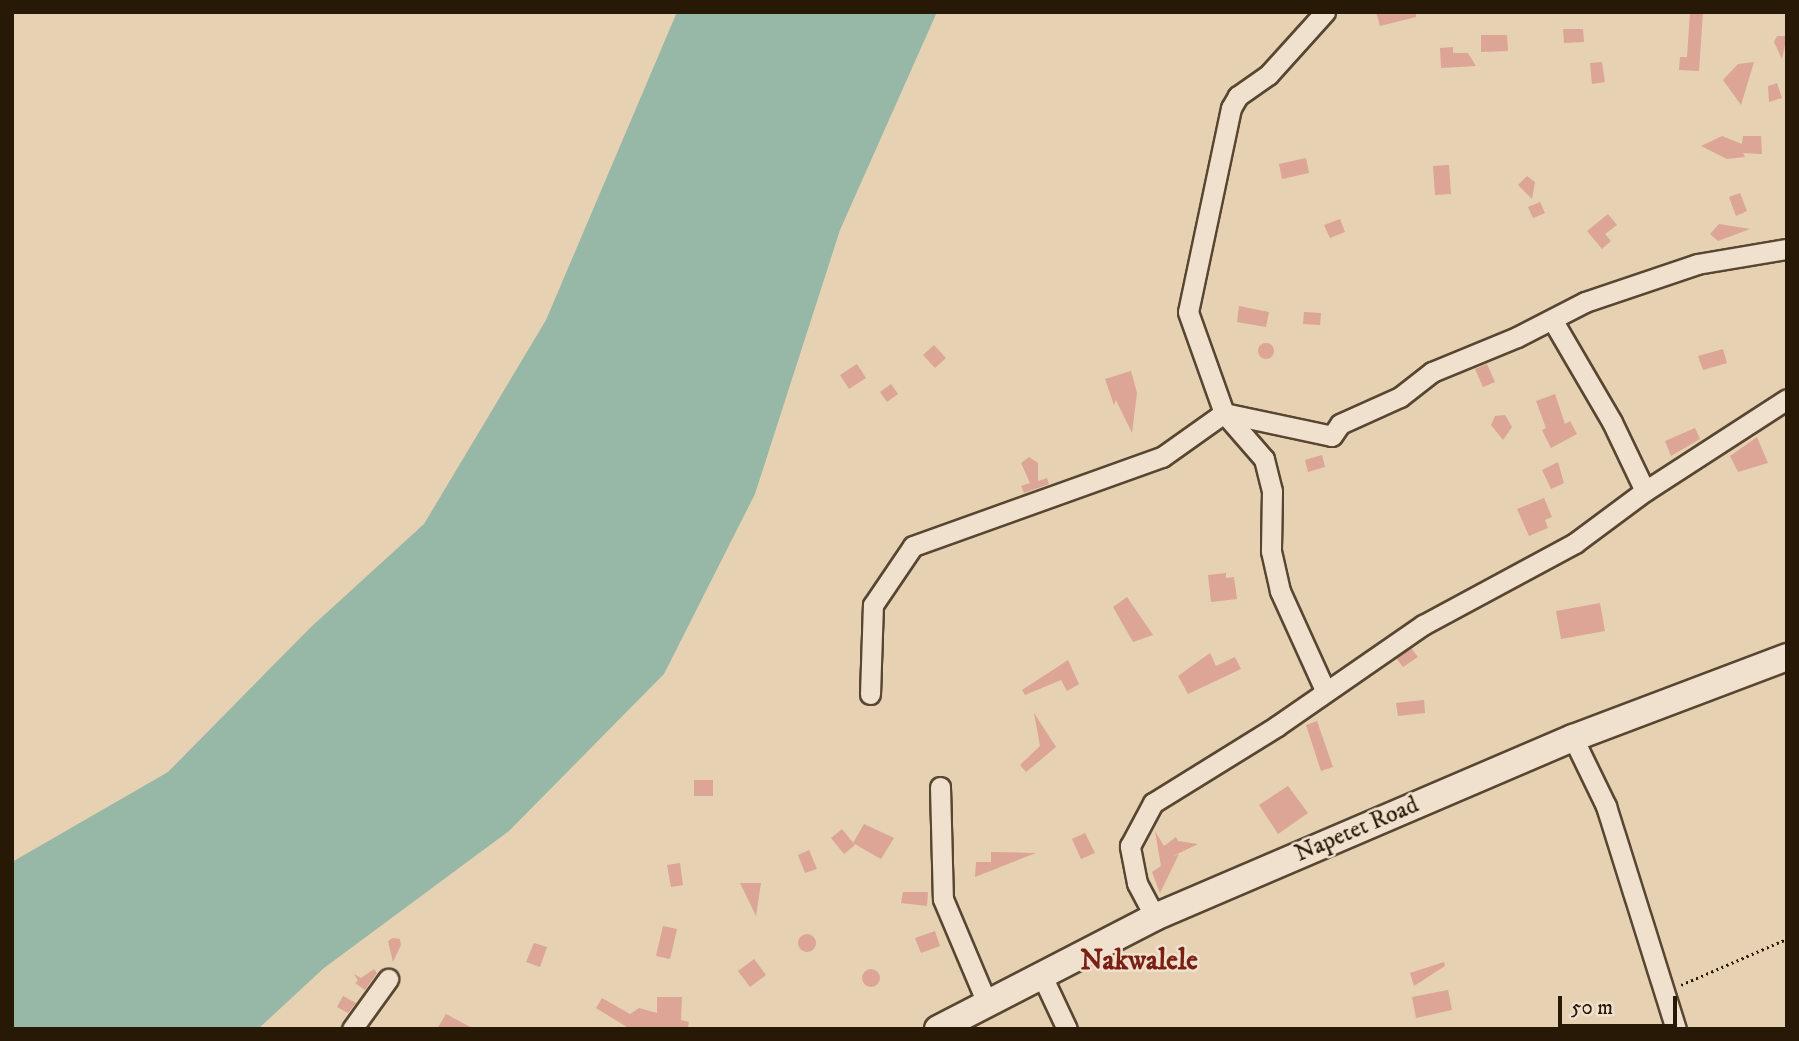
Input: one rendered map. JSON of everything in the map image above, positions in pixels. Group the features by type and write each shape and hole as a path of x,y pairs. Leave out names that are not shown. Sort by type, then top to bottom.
{"main road":[{"name":"Napetet Road","path":"938,1029 1043,978 1155,917 1573,738 1787,657"}],"street":[{"path":"1325,12 1268,75 1238,96 1231,108 1188,312 1224,413 1265,459 1273,504 1270,551 1280,591 1325,690"},
{"path":"870,694 873,605 913,546 1162,457 1224,413 1332,436 1340,424 1400,397 1432,372 1553,321 1585,302 1697,264 1787,249"},
{"path":"1553,321 1612,422 1645,491"},
{"path":"1155,917 1137,883 1130,858 1130,846 1143,815 1153,803 1423,625 1575,543 1645,491 1787,399"},
{"path":"1573,738 1606,806 1676,1029"},
{"path":"940,787 943,899 987,1003"},
{"path":"1043,978 1067,1029"},
{"path":"352,1029 388,979"}],"path":[{"path":"1665,992 1787,939"}],"shaded area":[{"path":"677,12 937,12 840,230 755,494 664,674 509,831 324,968 258,1029 12,1029 12,862 168,772 311,627 424,524 546,320"}],"building":[{"path":"1376,12 1416,12 1416,17 1380,26"},
{"path":"1690,12 1703,12 1699,71 1679,70 1680,57 1687,57"},
{"path":"1563,29 1583,29 1584,42 1564,43"},
{"path":"1481,35 1507,35 1508,51 1481,52"},
{"path":"1777,36 1787,36 1782,59 1774,42"},
{"path":"1453,47 1453,53 1468,53 1476,66 1441,68 1440,48"},
{"path":"1602,62 1605,82 1592,84 1590,63"},
{"path":"1754,62 1741,105 1723,80 1738,64"},
{"path":"1777,83 1782,98 1769,102 1768,86"},
{"path":"1722,136 1742,144 1743,136 1761,136 1762,154 1743,153 1745,157 1727,159 1701,146"},
{"path":"1306,158 1309,173 1282,179 1279,164"},
{"path":"1449,165 1451,194 1435,195 1433,166"},
{"path":"1527,176 1535,182 1532,199 1518,185"},
{"path":"1740,193 1747,211 1736,216 1729,197"},
{"path":"1540,202 1545,213 1533,218 1528,207"},
{"path":"1608,214 1617,225 1605,234 1611,241 1602,249 1587,231"},
{"path":"1340,219 1345,232 1330,238 1324,225"},
{"path":"1719,224 1750,229 1718,241 1710,234"},
{"path":"1239,306 1269,312 1266,327 1237,322"},
{"path":"1304,312 1321,313 1320,325 1303,324"},
{"path":"1266,343 1274,351 1266,359 1258,351"},
{"path":"934,345 946,358 935,368 923,355"},
{"path":"1723,349 1727,363 1703,370 1698,356"},
{"path":"857,364 866,378 849,389 840,375"},
{"path":"1487,364 1495,382 1483,387 1475,369"},
{"path":"1131,371 1137,393 1132,433 1116,400 1114,405 1105,379"},
{"path":"891,384 898,394 887,402 880,392"},
{"path":"1555,394 1565,424 1570,421 1577,434 1551,448 1542,430 1546,428 1536,401"},
{"path":"1505,415 1512,427 1503,440 1491,425 1495,416"},
{"path":"1695,428 1700,439 1671,456 1665,441"},
{"path":"1757,437 1768,463 1738,472 1730,456"},
{"path":"1322,455 1325,467 1308,472 1305,460"},
{"path":"1029,457 1038,463 1038,481 1047,478 1049,484 1024,493 1021,486 1030,483 1021,463"},
{"path":"1558,462 1564,483 1551,489 1542,470"},
{"path":"1544,498 1552,517 1545,520 1548,528 1529,536 1517,509"},
{"path":"1226,573 1226,578 1234,577 1237,599 1211,602 1208,575"},
{"path":"1127,597 1153,635 1133,642 1113,607"},
{"path":"1600,603 1605,631 1561,639 1556,611"},
{"path":"1411,648 1418,657 1403,667 1396,658"},
{"path":"1210,653 1216,666 1235,657 1241,669 1188,694 1178,676"},
{"path":"1068,660 1079,684 1067,691 1061,680 1025,695 1022,690"},
{"path":"1424,700 1425,713 1398,716 1396,703"},
{"path":"1034,713 1056,747 1026,772 1020,765 1040,746"},
{"path":"1317,721 1333,767 1321,771 1306,725"},
{"path":"694,780 713,780 713,796 694,796"},
{"path":"1288,786 1308,813 1278,834 1259,805"},
{"path":"864,824 894,838 881,859 853,843"},
{"path":"842,829 855,845 844,854 831,838"},
{"path":"1155,831 1164,846 1176,837 1178,841 1198,844 1171,857 1179,854 1160,893 1152,872 1161,866"},
{"path":"1085,833 1095,853 1081,859 1072,839"},
{"path":"809,850 817,869 805,873 798,855"},
{"path":"991,852 1036,853 975,877 976,862 991,862"},
{"path":"680,863 683,885 671,887 667,865"},
{"path":"740,883 761,883 756,916"},
{"path":"903,892 928,892 927,906 901,903"},
{"path":"663,926 677,929 670,959 656,956"},
{"path":"935,931 940,946 921,953 915,938"},
{"path":"807,934 815,939 816,943 811,951 807,952 799,947 798,943 803,935"},
{"path":"393,938 400,939 401,945 393,962 388,941"},
{"path":"534,943 547,947 540,967 526,962"},
{"path":"754,959 766,975 750,987 738,971"},
{"path":"1444,962 1445,966 1414,986 1410,973"},
{"path":"374,969 377,973 365,990 355,983 358,981 354,974 361,978"},
{"path":"871,969 879,974 880,978 875,986 871,987 863,982 862,978 867,970"},
{"path":"1448,990 1452,1010 1416,1018 1412,997"},
{"path":"343,996 356,1003 348,1013 337,1007"},
{"path":"657,997 682,997 681,1020 689,1022 688,1027 630,1029 596,1008 602,998 630,1014 639,1008 657,1013"},
{"path":"446,1014 474,1029 437,1029"}],"district":[{"name":"Nakwalele","path":"1139,961"}]}
